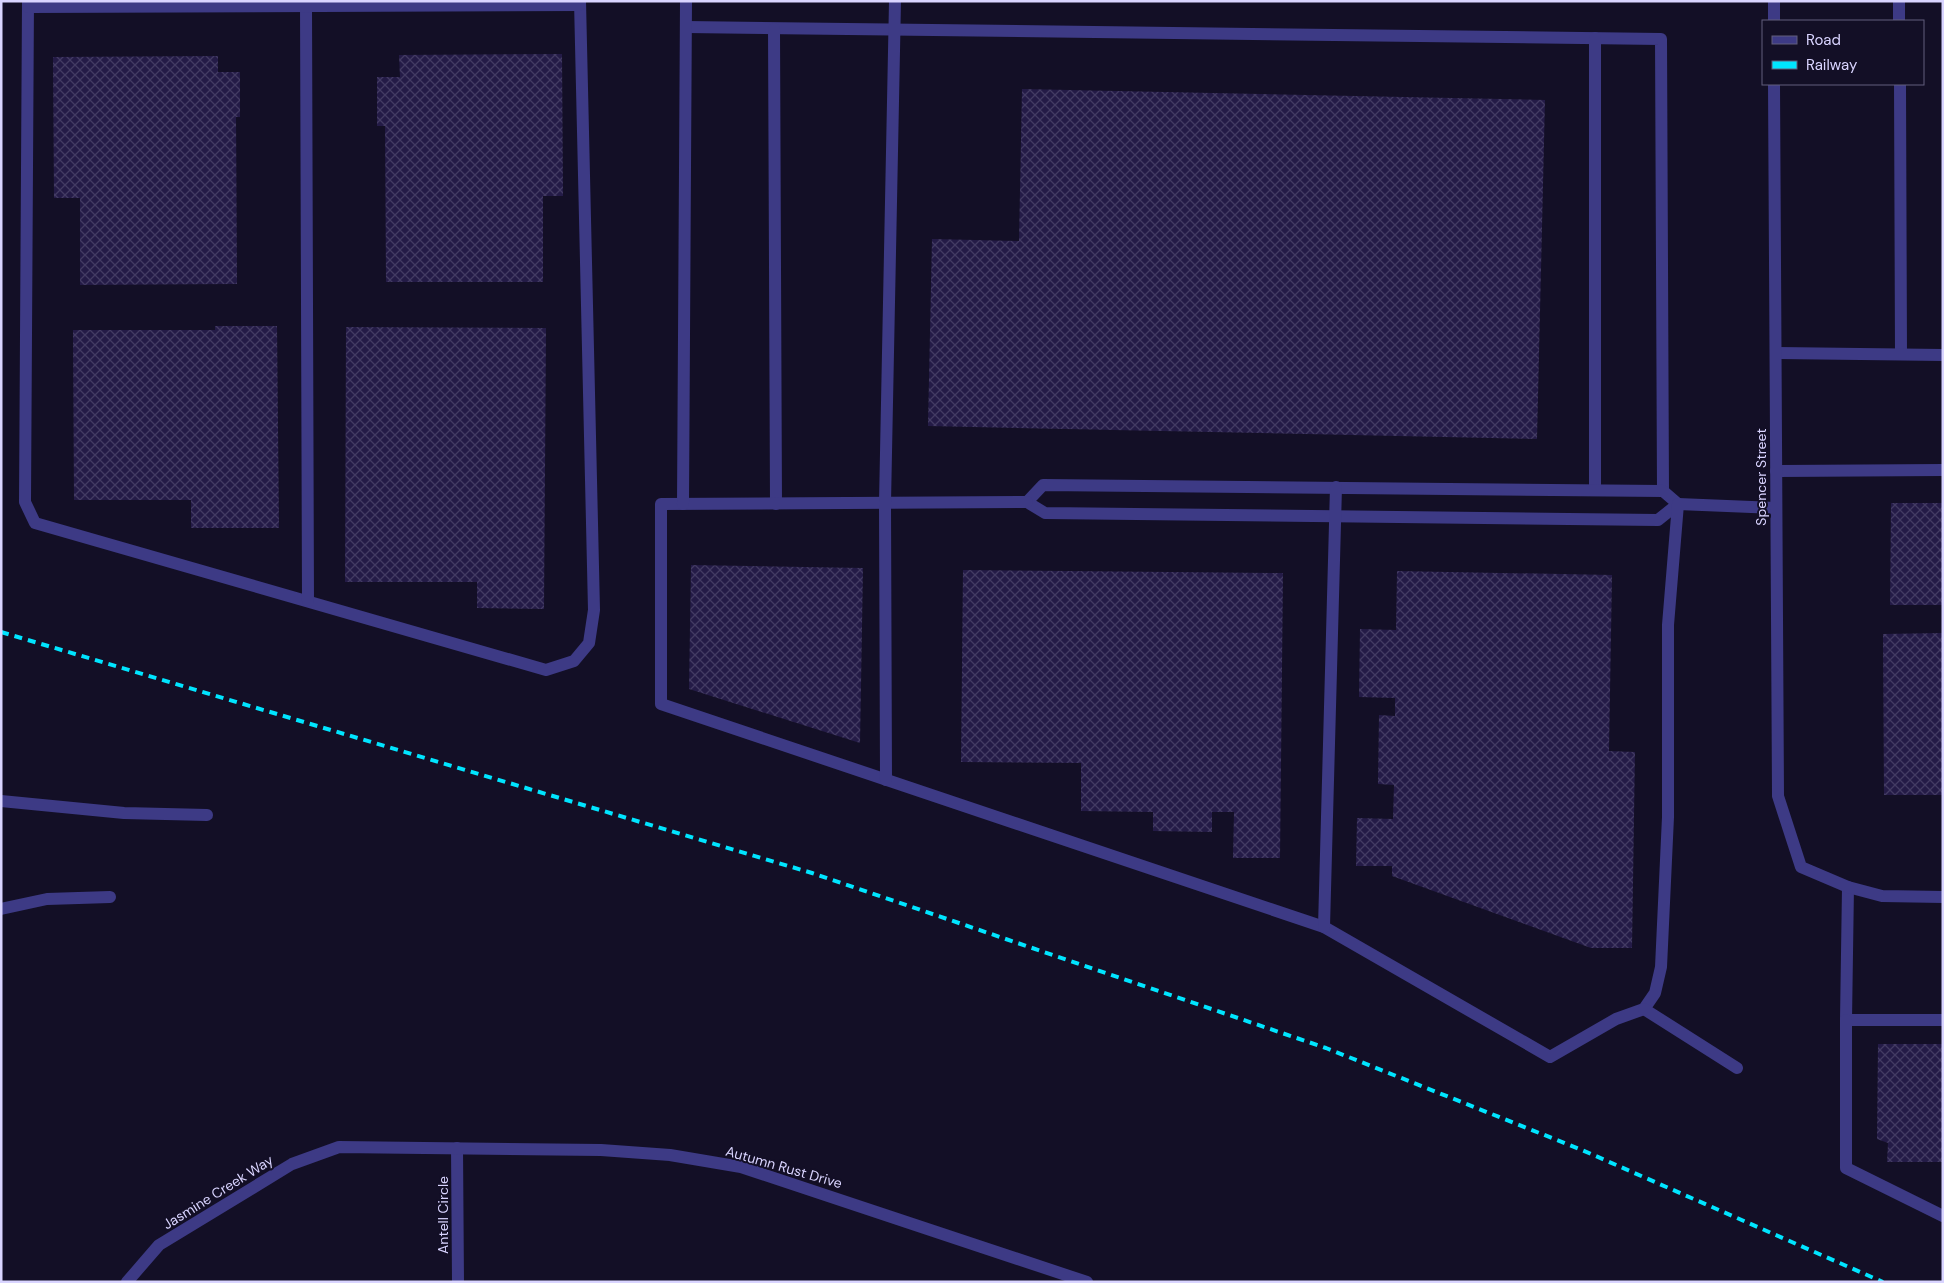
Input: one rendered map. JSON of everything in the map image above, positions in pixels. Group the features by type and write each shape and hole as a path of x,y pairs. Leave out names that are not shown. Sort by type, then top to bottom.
{"street":[{"path":"683,504 686,1"},
{"path":"886,780 885,503 895,1"},
{"path":"1774,1 1774,20"},
{"path":"1899,1 1899,20"},
{"path":"580,3 594,610 589,642 574,661 546,670 35,523 24,502 28,4 306,6 580,3"},
{"path":"306,6 308,601"},
{"path":"686,28 1661,39 1662,491"},
{"path":"774,28 776,504"},
{"path":"1595,38 1595,489"},
{"name":"Spencer Street","path":"1774,85 1778,796 1801,867 1848,887"},
{"path":"1900,85 1901,354"},
{"path":"1776,353 1943,355"},
{"path":"1776,471 1943,470"},
{"path":"1027,502 1043,485 1595,489 1662,491 1678,504 1776,508"},
{"path":"1324,927 1336,487"},
{"path":"1027,502 1046,513 1658,520 1678,504 1668,625 1668,816 1661,967 1655,993 1644,1008 1616,1019 1550,1057 1324,927 661,704 661,504 1027,502"},
{"path":"1,801 124,813 207,815"},
{"path":"1943,897 1882,896 1848,887 1846,1020 1846,1168 1943,1216"},
{"path":"1,909 47,899 110,897"},
{"path":"1644,1008 1737,1068"},
{"path":"1846,1020 1943,1020"},
{"name":"Autumn Rust Drive","path":"339,1147 601,1150 670,1155 741,1167 1088,1282"},
{"name":"Jasmine Creek Way","path":"127,1282 159,1245 292,1164 339,1147"},
{"name":"Antell Circle","path":"457,1148 458,1282"}],"building":[{"path":"562,54 563,196 543,196 543,282 386,282 385,126 377,126 377,77 400,77 399,55"},
{"path":"218,56 218,72 240,72 240,117 236,117 237,284 80,285 80,198 54,198 53,57"},
{"path":"1022,89 1545,100 1537,439 928,426 932,239 1019,241"},
{"path":"215,326 277,326 279,528 191,528 191,500 74,500 73,330 215,330"},
{"path":"346,327 546,328 544,609 477,608 477,582 345,582"},
{"path":"1891,503 1943,503 1943,605 1890,605"},
{"path":"691,565 863,568 860,743 689,689"},
{"path":"963,570 1283,573 1280,858 1233,858 1234,812 1212,812 1212,832 1153,831 1153,812 1081,811 1081,763 961,762"},
{"path":"1397,571 1612,575 1609,751 1635,752 1632,948 1591,948 1392,876 1392,866 1356,866 1357,818 1393,819 1394,785 1378,784 1379,715 1395,716 1395,698 1359,697 1360,629 1396,630"},
{"path":"1943,633 1943,795 1884,795 1883,634"},
{"path":"1878,1044 1943,1044 1943,1162 1887,1162 1888,1143 1877,1139"}],"railway":[{"path":"1,632 812,873 1326,1048 1582,1150 1883,1282"}]}
